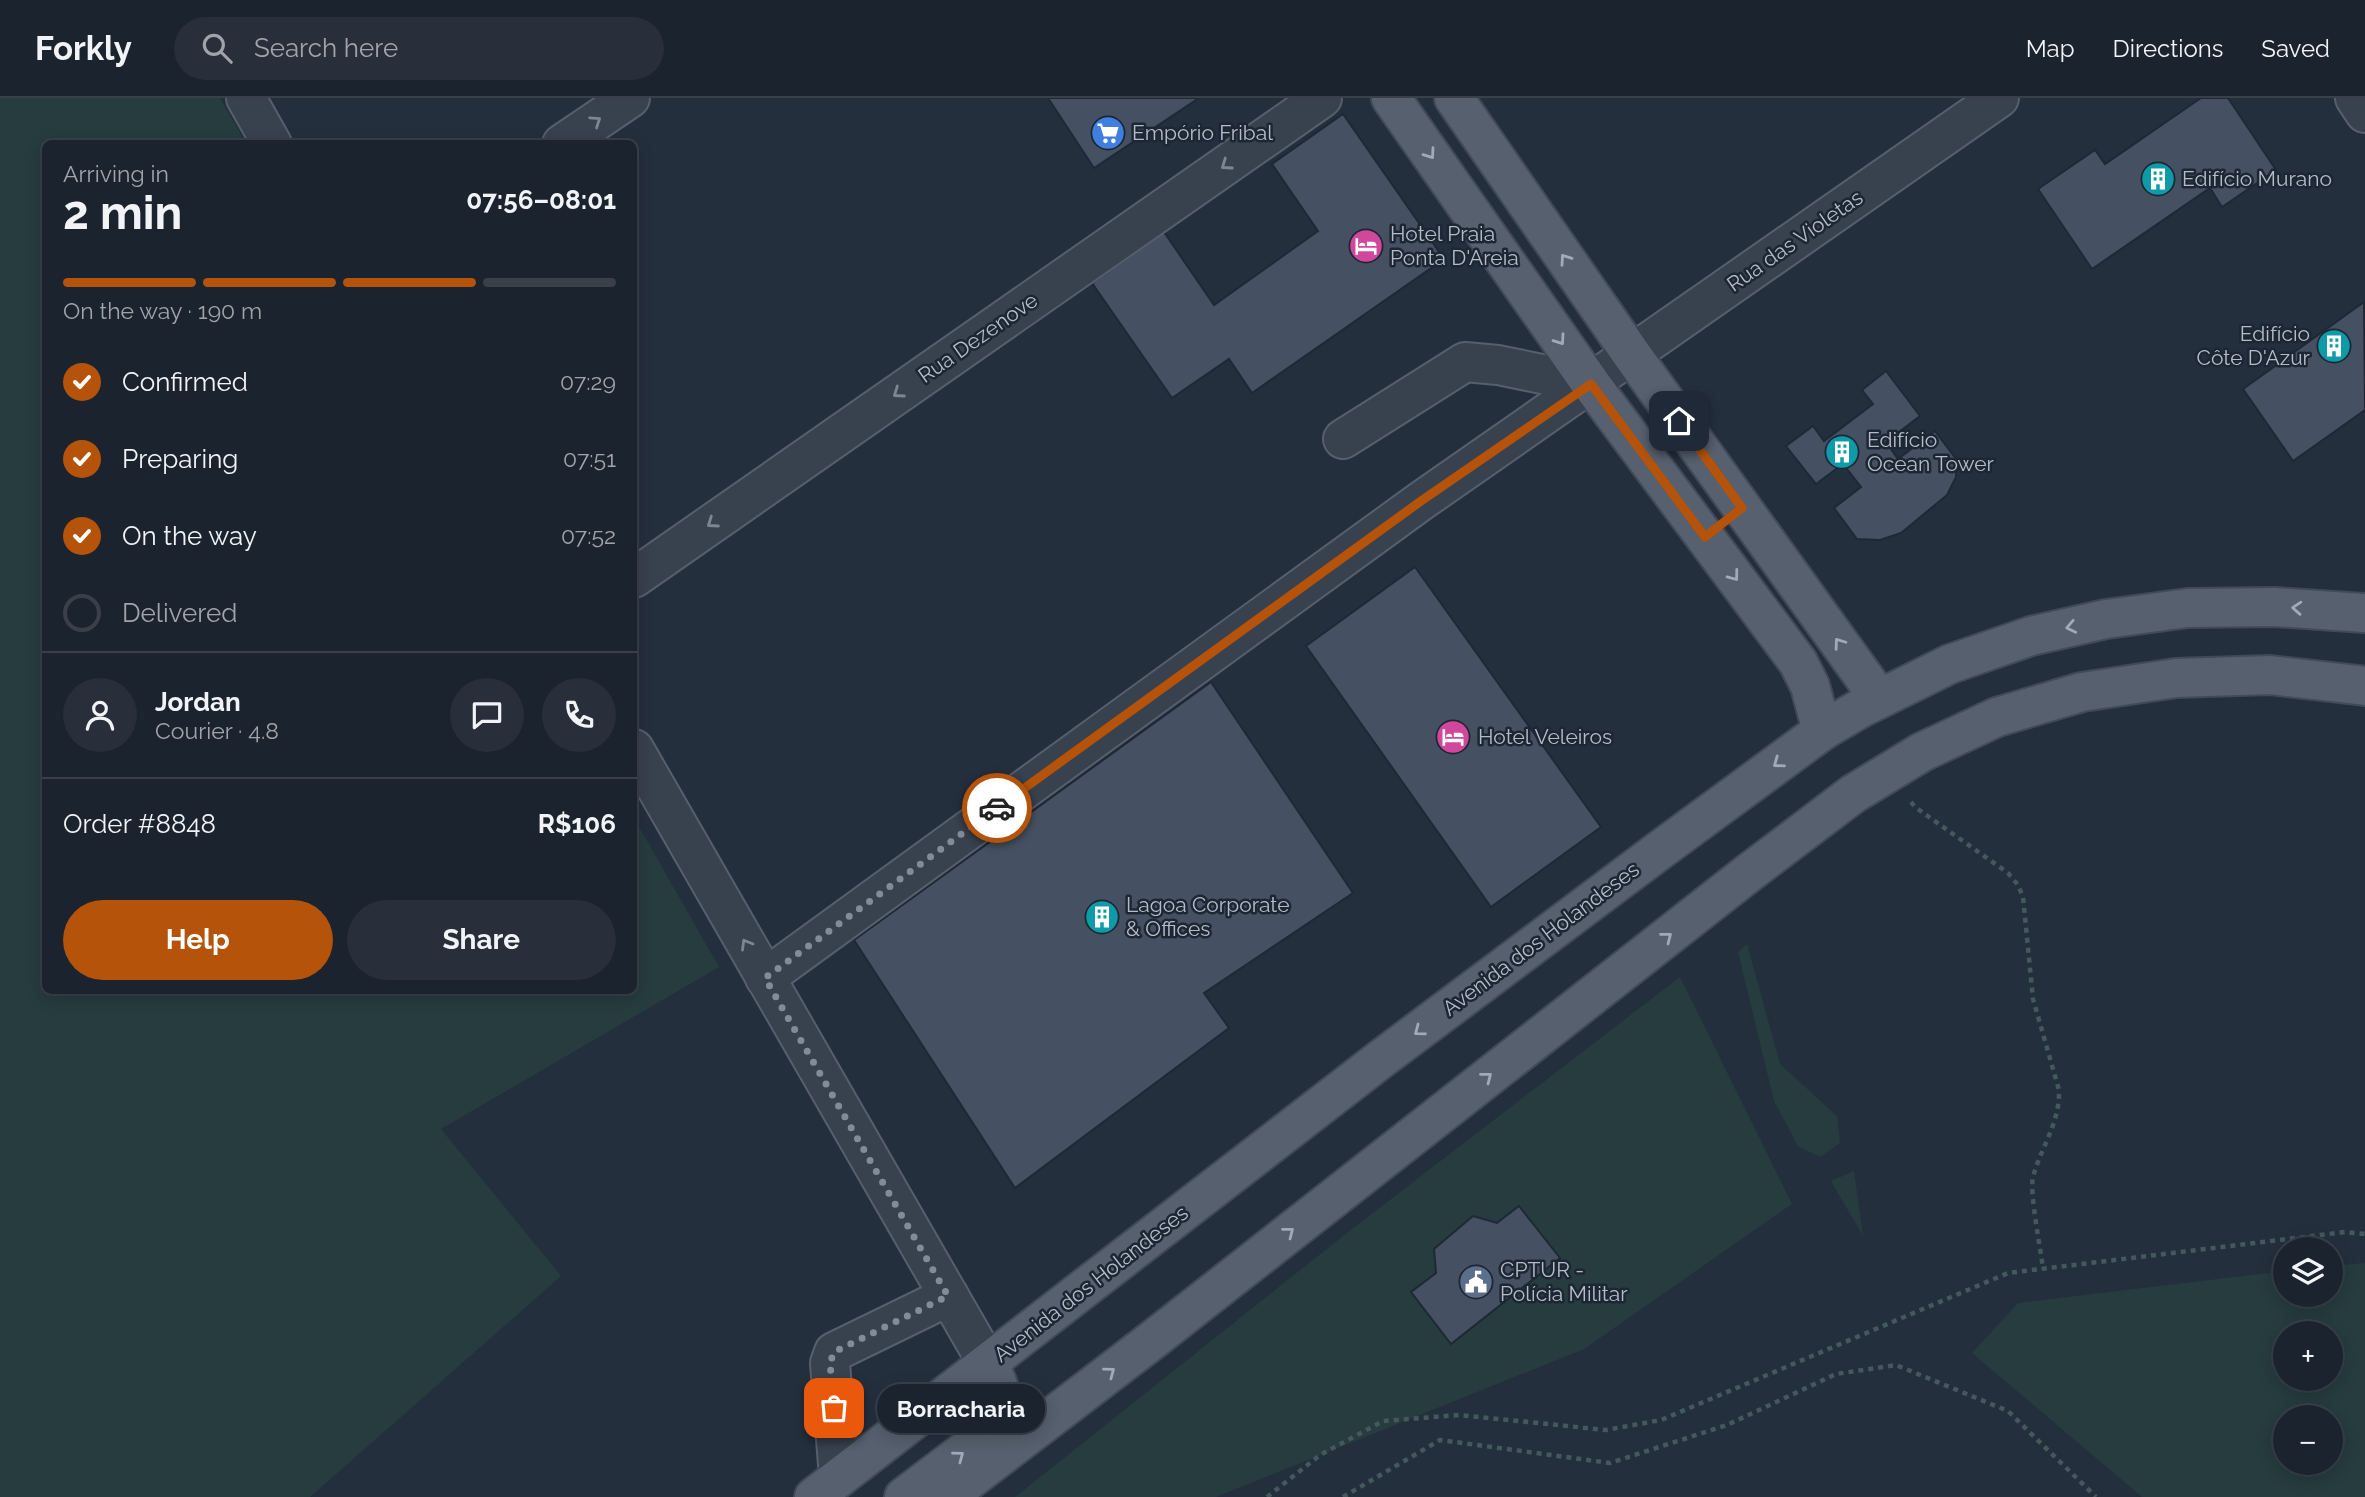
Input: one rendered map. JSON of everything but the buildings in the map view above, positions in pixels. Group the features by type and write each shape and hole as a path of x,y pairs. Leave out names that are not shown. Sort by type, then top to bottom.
{"main road":[{"path":"1391,98 1591,384 1797,662 1810,686 1822,731"},
{"path":"1454,98 1632,355 1879,698"},
{"path":"1487,236 1530,207"},
{"path":"1705,537 1742,508"},
{"name":"Avenida dos Holandeses","path":"827,1487 1381,1059 1822,731 1879,698 1950,664 2031,636 2106,619 2188,608 2274,607 2365,613"},
{"path":"947,1497 1853,794 1922,752 1997,717 2082,692 2176,678 2270,675 2365,686"},
{"path":"904,1497 990,1432 999,1418 1002,1402 1000,1386 988,1364"}],"street":[{"path":"246,98 270,140"},
{"path":"568,140 629,98"},
{"name":"Rua Dezenove","path":"637,576 1322,98"},
{"name":"Rua das Violetas","path":"765,978 1421,501 1999,98"},
{"path":"2355,98 2365,113"},
{"path":"1343,439 1465,362 1498,365 1591,384"},
{"path":"637,753 988,1364"},
{"path":"827,1487 830,1363 834,1352 948,1296"}],"path":[{"path":"1892,771 1915,807 2008,873 2024,897 2033,999 2059,1090 2056,1120 2032,1180 2043,1269"},
{"path":"1267,1497 1320,1455 1383,1420 1459,1415 1606,1430 1661,1420 2008,1273 2345,1231 2365,1234"},
{"path":"1343,1497 1440,1440 1610,1463 1727,1425 1836,1374 1896,1365 2008,1411 2096,1497"}],"green space":[{"path":"0,98 220,98 244,140 42,140 42,994 637,994 637,823 719,967 441,1129 561,1276 310,1497 0,1497"},
{"path":"1747,944 1780,1064 1837,1116 1840,1143 1820,1157 1798,1146 1774,1101 1738,952"},
{"path":"1680,977 1792,1204 1584,1349 1216,1497 1015,1497 1343,1236"},
{"path":"1854,1171 1863,1236 1831,1181"},
{"path":"2365,1263 2365,1497 2142,1497 1972,1353 2018,1303 2273,1272 2273,1307 2343,1307 2343,1265"}],"way so far":[{"path":"834,1408 830,1363 834,1352 948,1296 765,978 997,808"}],"place":[{"name":"Empório Fribal","path":"1108,133"},
{"name":"Edifício Murano","path":"2158,179"},
{"name":"Hotel Praia Ponta D'Areia","path":"1366,246"},
{"name":"Edifício Côte D'Azur","path":"2334,346"},
{"name":"Edifício Ocean Tower","path":"1842,452"},
{"name":"Hotel Veleiros","path":"1453,737"},
{"name":"Lagoa Corporate & Offices","path":"1102,917"},
{"name":"CPTUR - Polícia Militar","path":"1476,1282"},
{"name":"Borracharia","path":"834,1408"}],"route":[{"path":"997,808 1421,501 1591,384 1705,537 1742,508 1679,421"}]}
